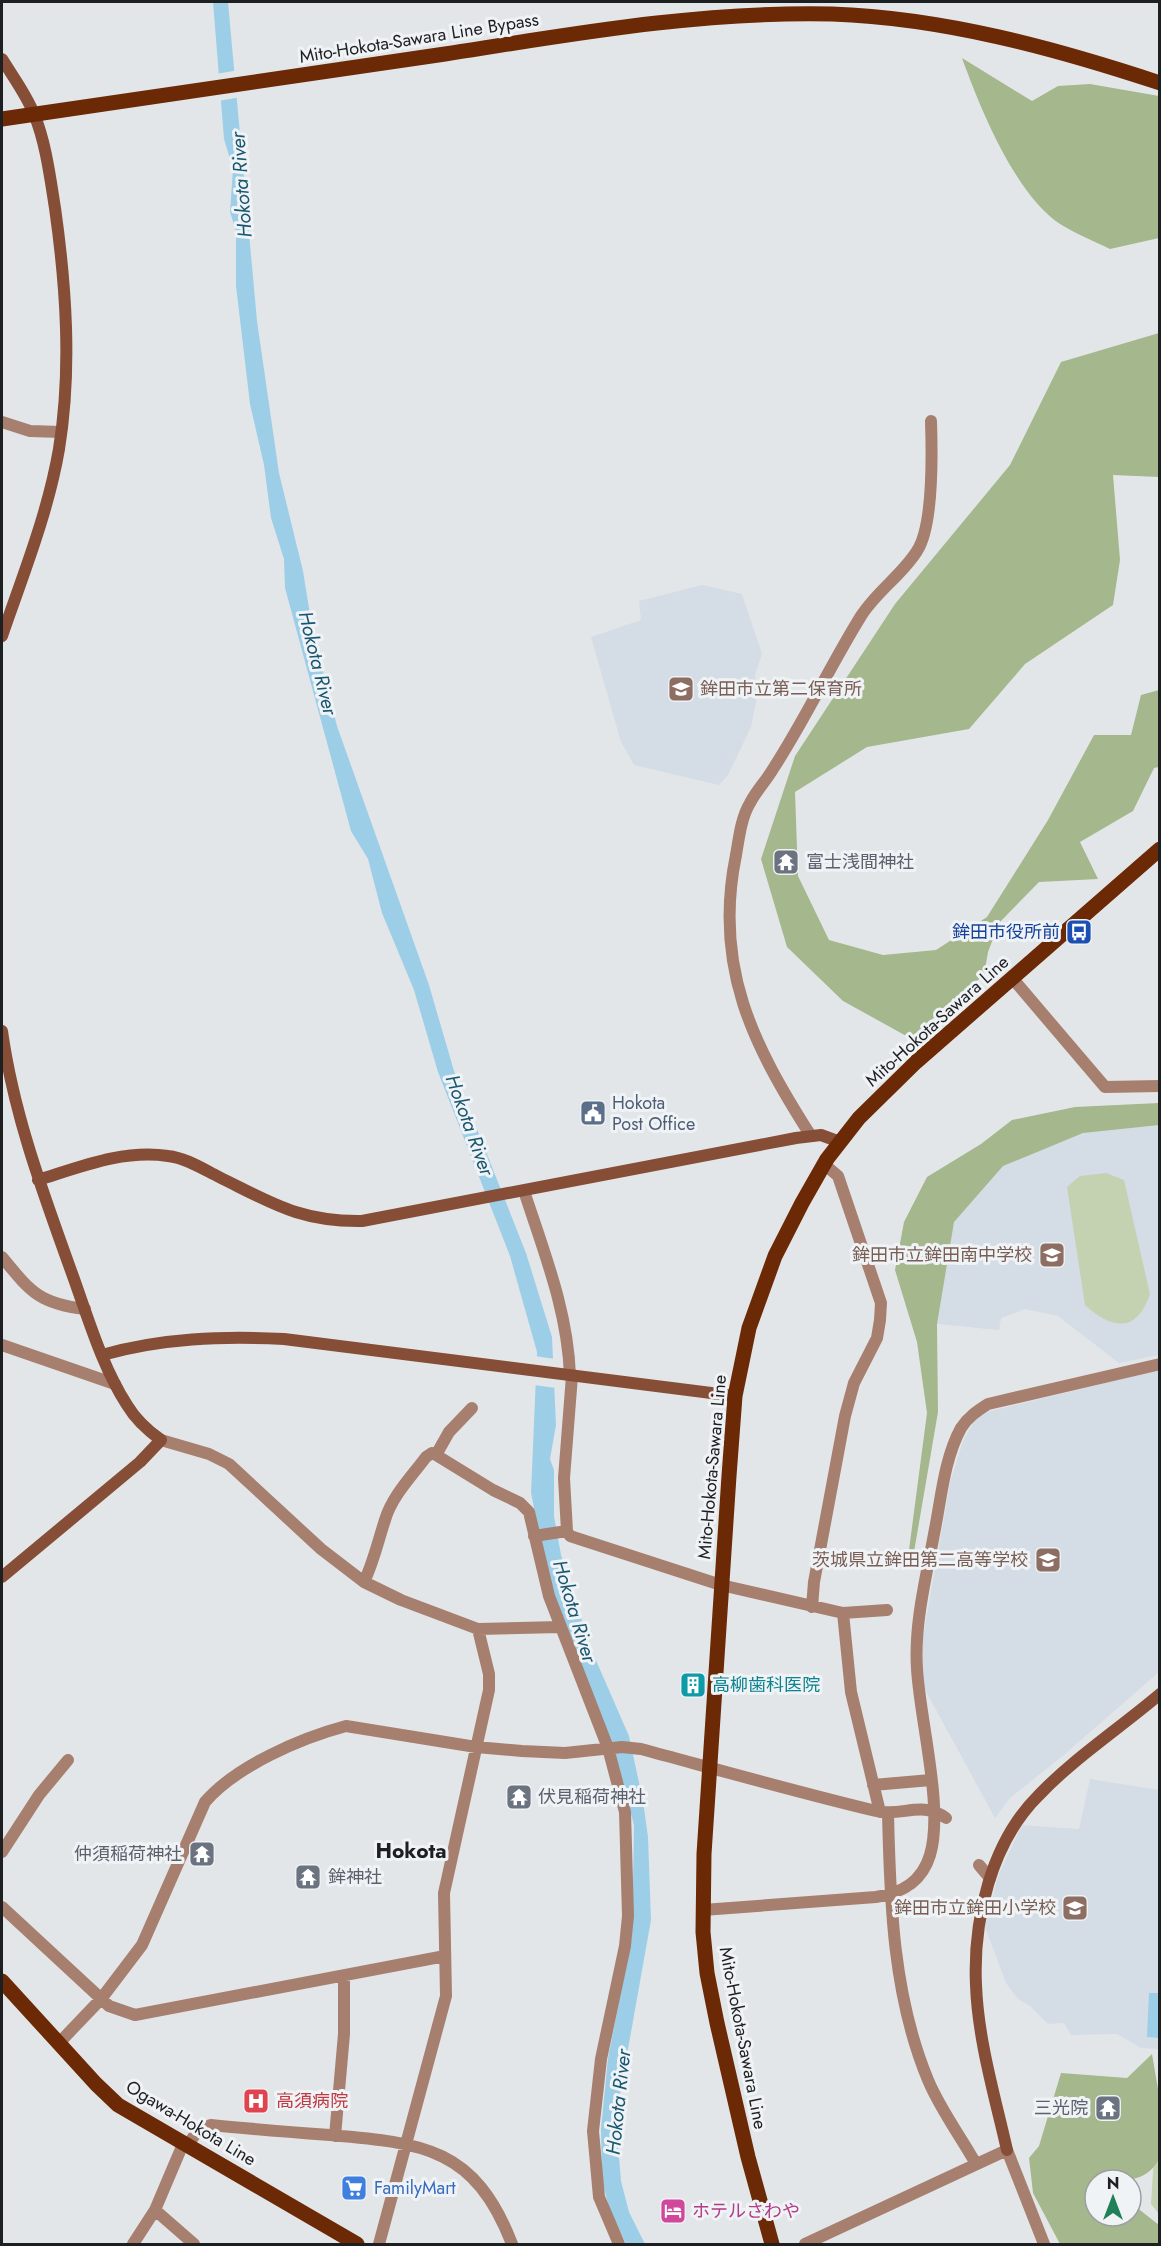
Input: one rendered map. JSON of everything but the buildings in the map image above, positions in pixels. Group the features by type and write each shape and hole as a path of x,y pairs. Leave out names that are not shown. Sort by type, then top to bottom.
{"main road":[{"name":"Mito-Hokota-Sawara Line Bypass","path":"2,119 601,30 709,16 769,14 833,14 896,19 950,28 1024,43 1160,83"},
{"name":"Mito-Hokota-Sawara Line","path":"772,2244 748,2157 715,2013 705,1958 703,1910 721,1585 735,1396 748,1328 786,1233 824,1164 860,1118 915,1062 1160,849"},
{"name":"Ogawa-Hokota Line","path":"2,1982 118,2105 357,2244"}],"street":[{"path":"2,59 34,114 52,191 62,266 66,331 61,432 49,495 2,636"},
{"path":"811,1136 781,1088 749,1026 733,963 729,912 731,878 749,803 773,769 837,654 870,603 918,550 925,529 930,489 931,420"},
{"path":"2,422 30,430 61,432"},
{"path":"1013,979 1105,1087 1160,1086"},
{"path":"2,1031 20,1120 38,1180 102,1355 115,1384 146,1430 161,1440 209,1454 229,1464 321,1549 364,1582 436,1615 478,1629 560,1627"},
{"path":"38,1180 121,1156 170,1156 190,1162 288,1210 332,1221 362,1221 811,1136 821,1135 840,1142"},
{"path":"812,1607 814,1582 845,1416 854,1383 877,1338 880,1312 878,1293 844,1194 834,1170 824,1164"},
{"path":"522,1192 560,1305 569,1342 564,1478 565,1531 581,1542 721,1585 812,1607 843,1612 887,1610"},
{"path":"2,1257 40,1298 59,1306 85,1309"},
{"path":"102,1355 169,1341 243,1337 316,1342 735,1396"},
{"path":"2,1345 115,1384"},
{"path":"703,1910 890,1895 903,1891 915,1881 929,1857 933,1809 918,1677 918,1625 943,1488 960,1430 976,1411 1008,1398 1160,1364"},
{"path":"436,1455 449,1432 472,1408"},
{"path":"2,1577 140,1462 161,1440"},
{"path":"364,1582 376,1558 385,1518 395,1497 432,1452 493,1490 520,1503 529,1512 560,1627 610,1748 625,1812 628,1916 624,1954 601,2059 593,2131 599,2198 619,2244"},
{"path":"536,1535 565,1531"},
{"path":"843,1612 851,1692 873,1785 884,1812 899,1976 915,2042 928,2081 976,2164"},
{"path":"379,2244 446,1996 444,1893 489,1690 489,1674 478,1629"},
{"path":"1044,2244 1007,2150 978,2009 976,1985 979,1940 990,1878 1013,1828 1038,1795 1160,1694"},
{"path":"59,2043 101,1999 142,1945 205,1802 214,1791 240,1772 326,1731 346,1726 476,1747 565,1753 610,1748 641,1749 794,1792 884,1812 933,1809 945,1818"},
{"path":"2,1852 39,1795 68,1760"},
{"path":"873,1785 931,1780"},
{"path":"979,1865 990,1878"},
{"path":"2,1907 101,1999 117,2010 135,2015 445,1956"},
{"path":"335,2136 344,2034 344,1976"},
{"path":"132,2244 155,2210 185,2145 199,2128 211,2125 335,2136 426,2148 444,2157 472,2178 490,2197 512,2244"},
{"path":"806,2244 1007,2150"},
{"path":"155,2210 194,2244"}],"shaded area":[{"name":"鉾田市立第二保育所","path":"702,585 742,594 762,654 755,675 756,702 751,727 728,775 719,785 634,765 621,742 591,637 641,620 639,601"},
{"name":"鉾田市立鉾田南中学校","path":"1159,1122 1159,1355 1119,1363 1058,1316 1025,1309 1001,1318 999,1330 937,1324 941,1270 947,1240 963,1201 992,1172 1032,1149 1113,1124"},
{"name":"茨城県立鉾田第二高等学校","path":"1159,1370 1159,1672 1065,1754 1010,1798 995,1818 923,1686 923,1637 950,1483 963,1441 976,1418 990,1411"},
{"name":"鉾田市立鉾田小学校","path":"1090,1779 1159,1790 1158,2049 1141,2048 1117,2034 1071,2035 1064,2023 1048,2024 1030,2006 1018,1999 1006,1983 985,1927 998,1876 1022,1825 1079,1829"}],"green space":[{"path":"962,58 1032,101 1058,86 1090,84 1159,96 1159,238 1110,249 1066,228 1044,210 1028,192 1001,148 989,125"},
{"path":"1159,333 1159,477 1113,475 1120,560 1113,605 1025,664 969,729 867,747 795,792 798,876 829,940 883,955 936,950 987,917 1048,820 1094,735 1131,735 1141,695 1159,690 1159,767 1154,768 1133,811 1080,842 1098,879 1039,882 999,923 988,952 984,975 910,1038 843,1001 787,947 761,859 795,756 895,604 1010,465 1061,362"},
{"path":"1159,1103 1159,1125 1083,1133 1003,1166 954,1222 937,1324 938,1412 914,1552 909,1550 927,1413 917,1342 895,1270 904,1222 927,1177 981,1144 1012,1120 1075,1107"},
{"path":"1106,1173 1124,1180 1150,1294 1145,1307 1138,1316 1123,1324 1105,1319 1085,1305 1067,1187 1080,1176"},
{"path":"1152,2054 1159,2095 1159,2159 1143,2175 1143,2168 1083,2168 1083,2228 1143,2228 1143,2212 1159,2225 1159,2244 1060,2244 1033,2193 1029,2158 1039,2146 1061,2073 1127,2078"},
{"path":"1159,2075 1159,2214 1151,2204"}],"water":[{"name":"Hokota River","path":"213,2 228,2 257,321 279,473 303,571 313,633 337,726 429,985 454,1071 526,1253 552,1337 556,1425 550,1459 554,1470 554,1516 561,1555 591,1649 629,1736 643,1801 648,1837 651,1920 620,2094 617,2133 621,2181 629,2212 645,2244 626,2244 609,2208 602,2180 601,2129 608,2058 632,1937 634,1825 625,1792 550,1586 531,1493 537,1352 510,1256 438,1072 414,990 382,913 368,859 351,831 285,588 284,559 271,518 264,465 250,404 236,286 236,231 230,212 233,169 224,139"},
{"path":"1149,1993 1159,1993 1159,2038 1147,2037"}],"pier":[{"path":"239,70 241,97 218,101 216,74"},
{"path":"534,1356 556,1359 556,1388 534,1385"}],"place":[{"name":"鉾田市立第二保育所","path":"681,689"},
{"name":"富士浅間神社","path":"786,862"},
{"name":"鉾田市役所前","path":"1079,932"},
{"name":"Hokota Post Office","path":"593,1113"},
{"name":"鉾田市立鉾田南中学校","path":"1052,1255"},
{"name":"茨城県立鉾田第二高等学校","path":"1048,1560"},
{"name":"高柳歯科医院","path":"693,1685"},
{"name":"伏見稲荷神社","path":"519,1797"},
{"name":"仲須稲荷神社","path":"202,1854"},
{"name":"鉾神社","path":"308,1877"},
{"name":"鉾田市立鉾田小学校","path":"1075,1908"},
{"name":"高須病院","path":"256,2101"},
{"name":"三光院","path":"1108,2108"},
{"name":"FamilyMart","path":"354,2188"},
{"name":"ホテルさわや","path":"673,2211"}],"district":[{"name":"Hokota","path":"411,1851"}]}
